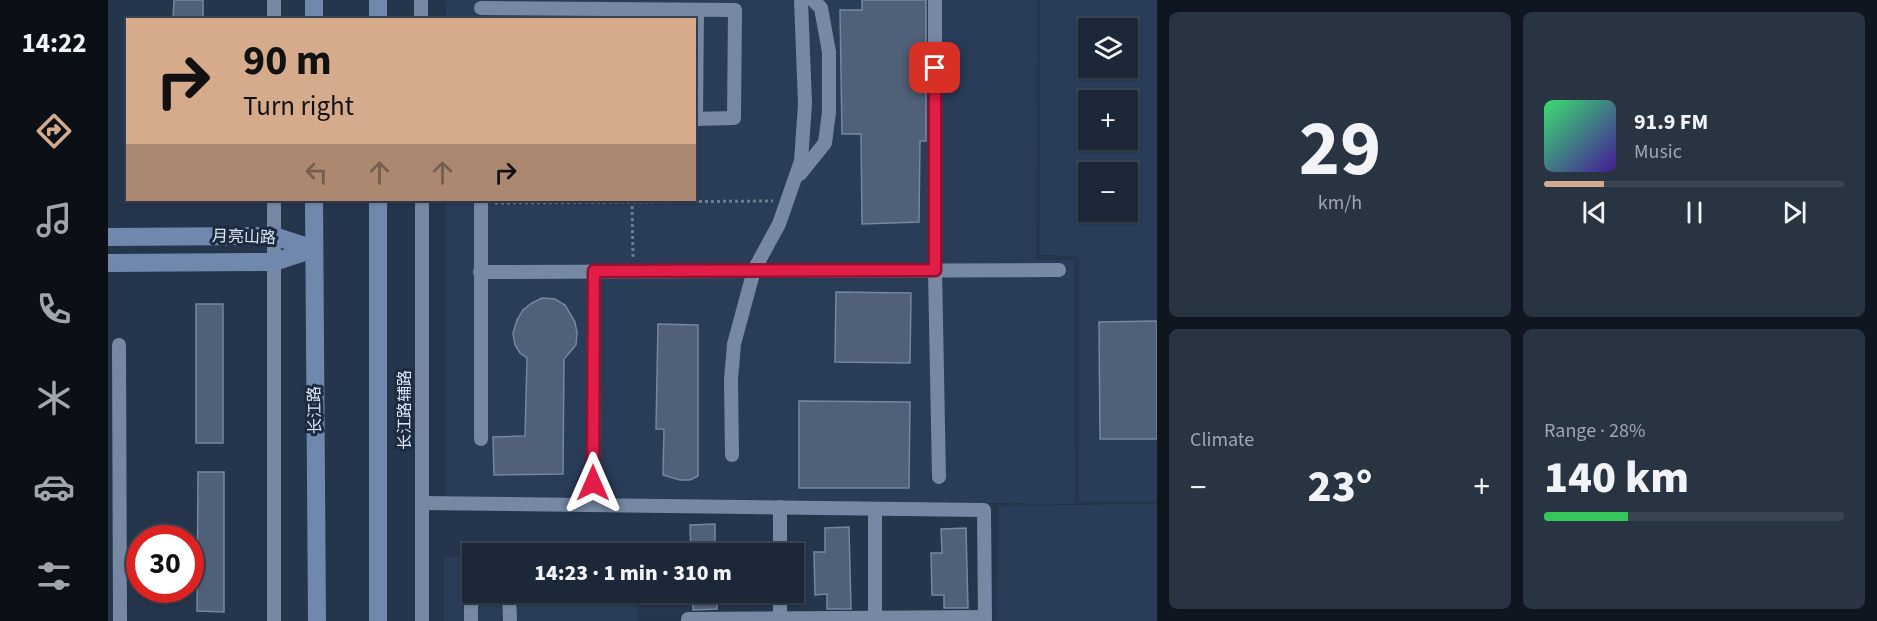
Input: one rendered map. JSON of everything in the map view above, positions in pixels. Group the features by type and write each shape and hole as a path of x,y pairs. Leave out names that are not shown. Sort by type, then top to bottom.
{"main road":[{"path":"314,0 314,18"},
{"path":"378,0 378,18"},
{"name":"长江路","path":"314,201 317,621"},
{"path":"378,201 378,621"},
{"name":"月亮山路","path":"108,237 274,236 314,249"},
{"name":"月亮山路","path":"108,263 274,262 314,249"}],"street":[{"path":"274,0 274,18"},
{"path":"421,0 421,18"},
{"path":"732,455 731,380 734,344 754,270 778,224 801,161 805,104 801,0"},
{"path":"793,182 825,143 829,112 829,52 821,8 813,0"},
{"path":"935,0 935,270 939,477"},
{"path":"481,9 536,14 656,14 697,10 735,10 734,118 696,119"},
{"path":"696,64 697,10"},
{"path":"274,201 274,621"},
{"name":"长江路辅路","path":"422,201 423,621"},
{"path":"481,201 481,439"},
{"path":"480,272 1059,270"},
{"path":"593,483 594,271"},
{"path":"119,345 120,621"},
{"path":"422,503 984,510 985,619 688,619"},
{"path":"780,507 780,543"},
{"path":"875,508 875,618"},
{"path":"471,603 471,621"},
{"path":"509,603 510,621"},
{"path":"780,603 780,620"}],"path":[{"path":"481,201 787,201"},
{"path":"632,201 633,271"}],"shaded area":[{"path":"446,0 1037,0 1036,260 1074,260 1075,504 446,496 446,201 696,201 696,18 446,18"},
{"path":"1040,0 1157,0 1157,501 1079,502 1079,256 1040,255"},
{"path":"1157,504 1157,621 996,621 999,506"},
{"path":"444,557 462,557 462,603 638,603 638,621 444,621"}],"building":[{"path":"174,0 203,0 203,18 173,18"},
{"path":"862,0 926,0 926,141 920,141 919,222 862,224 861,134 842,134 840,10 862,10"},
{"path":"836,292 911,293 910,363 835,362"},
{"path":"542,298 555,299 565,305 575,322 577,333 576,345 564,359 563,474 494,475 493,437 525,436 527,358 515,345 513,333 523,310"},
{"path":"196,304 223,304 223,443 196,443"},
{"path":"1157,321 1157,439 1100,439 1099,322"},
{"path":"658,324 698,325 698,476 690,480 680,480 663,475 664,429 656,429"},
{"path":"799,401 910,402 909,488 799,488"},
{"path":"198,472 224,472 224,612 197,611 197,603 204,603 204,525 198,525"},
{"path":"715,524 715,543 691,543 690,525"},
{"path":"849,527 851,609 827,609 827,594 815,595 814,552 825,552 825,528"},
{"path":"966,528 968,608 944,608 944,595 932,595 931,553 942,553 941,529"},
{"path":"693,603 717,603 717,609 693,610"}],"route":[{"path":"593,483 594,271 935,270 935,68"}]}
